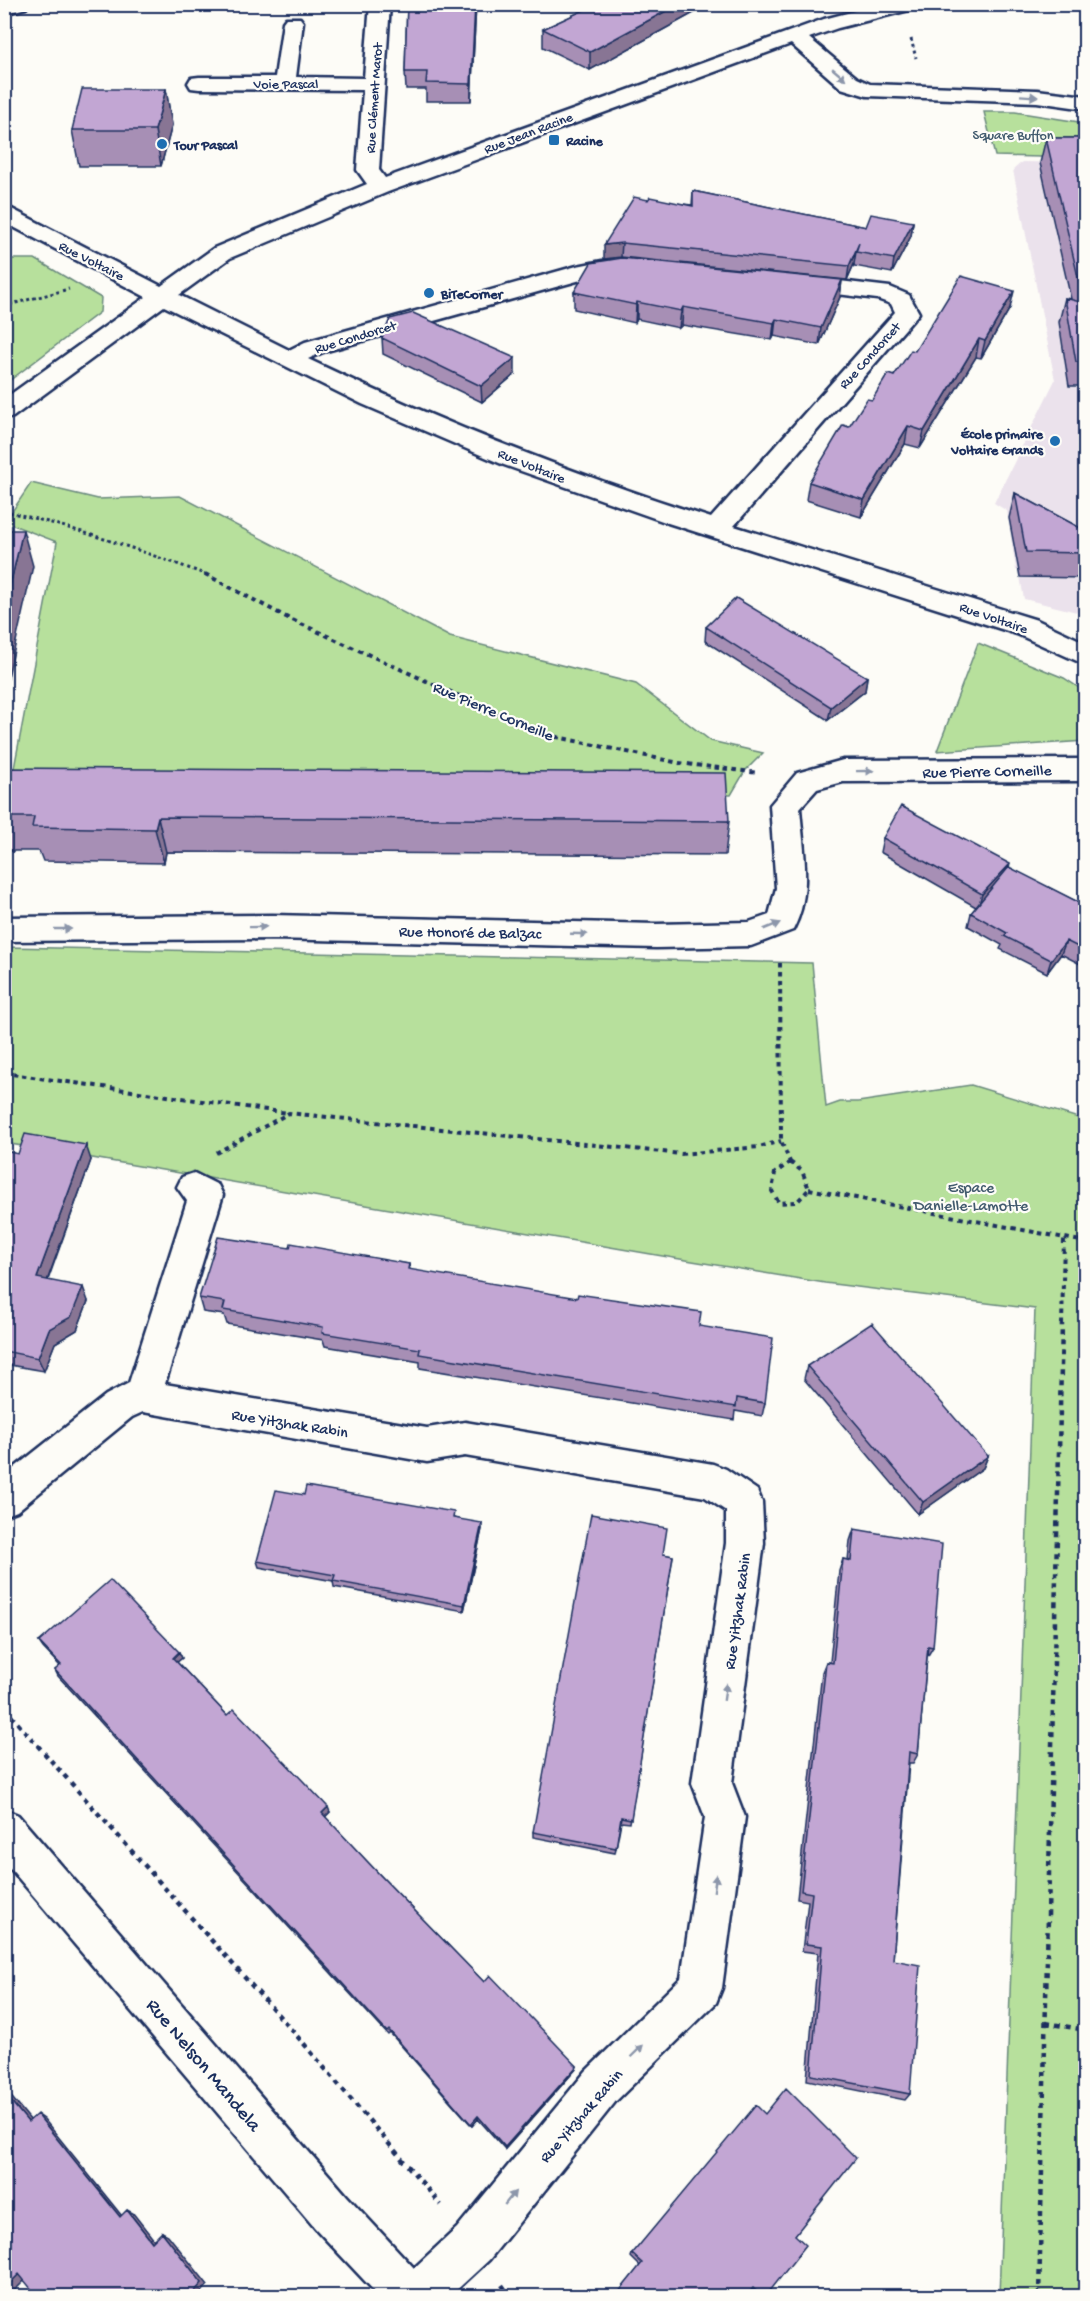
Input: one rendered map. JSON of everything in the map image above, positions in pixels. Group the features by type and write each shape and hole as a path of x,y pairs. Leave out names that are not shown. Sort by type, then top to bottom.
{"street":[{"path":"4,8 19,4"},
{"name":"Rue Clément Marot","path":"380,4 368,170 380,187"},
{"name":"Rue Jean Racine","path":"4,411 222,253 380,187 794,36 831,23 910,4"},
{"path":"285,84 293,22"},
{"path":"794,36 849,83 867,90 1037,96 1086,104"},
{"name":"Voie Pascal","path":"199,83 373,84"},
{"name":"Rue Voltaire","path":"4,212 47,238 122,276 419,420 558,476 716,529 1027,627 1086,655"},
{"name":"Rue Condorcet","path":"290,359 314,347 585,271 621,266 657,270"},
{"name":"Rue Condorcet","path":"716,529 907,313 901,300 882,292 776,281"},
{"name":"Rue Pierre Corneille","path":"807,781 843,771 1086,770"},
{"path":"782,922 790,888 785,805 807,781"},
{"name":"Rue Honoré de Balzac","path":"4,929 272,927 656,936 751,934 782,922"},
{"path":"4,1499 119,1406 133,1398 143,1396 206,1195 194,1187"},
{"name":"Rue Yitzhak Rabin","path":"143,1396 427,1445 465,1439 713,1481 744,1502 745,1543 712,1783 725,1817 701,1989 601,2086 473,2244"},
{"name":"Rue Nelson Mandela","path":"4,1829 331,2212 409,2296"},
{"path":"417,2296 473,2244"}],"path":[{"path":"909,33 918,67 920,91"},
{"path":"4,306 60,290 102,284 122,276"},
{"name":"Rue Pierre Corneille","path":"4,511 43,520 128,546 213,576 288,618 543,734 679,763 807,781"},
{"path":"782,922 778,946 782,976 781,1141 790,1162 802,1171 809,1189"},
{"path":"4,1072 289,1113 681,1154 759,1147 781,1141"},
{"path":"194,1187 198,1166 238,1139 289,1113"},
{"path":"790,1162 775,1173 772,1191 779,1203 795,1204 809,1189"},
{"path":"809,1189 1086,1242"},
{"path":"1039,2296 1064,1238"},
{"path":"4,1708 305,2045 473,2244 510,2296"},
{"path":"1046,2023 1086,2030"}],"shaded area":[{"name":"École primaire Voltaire Grands","path":"1022,162 1085,163 1085,614 1024,599 1019,571 1016,570 1007,511 994,503 1055,380 1013,170"}],"green space":[{"name":"Square Buffon","path":"984,112 1015,112 1085,123 1085,158 995,156"},
{"path":"5,259 35,259 101,298 100,312 5,384"},
{"path":"31,483 98,499 180,496 450,637 636,684 711,741 763,753 745,771 731,795 11,784 57,542 5,522"},
{"path":"978,643 1064,678 1085,692 1085,741 937,751"},
{"name":"Espace Danielle-Lamotte","path":"5,947 812,963 826,1107 840,1102 858,1102 971,1085 1085,1120 1085,2296 999,2296 1035,1309 825,1283 5,1143"}],"building":[{"path":"407,4 475,4 471,84 426,83 427,72 405,72"},
{"path":"597,4 679,4 590,52 543,29"},
{"path":"82,89 166,89 155,130 72,130"},
{"path":"1046,138 1086,138 1086,362 1076,362 1065,298 1084,303"},
{"path":"693,191 866,227 871,214 913,222 894,259 856,252 859,243 849,266 622,243 604,245 634,197 648,200 650,197 693,206"},
{"path":"622,258 842,280 821,328 776,319 774,323 683,307 681,311 637,302 636,305 574,292 591,263"},
{"path":"961,276 1014,291 985,341 979,339 924,431 908,426 864,500 809,482 843,425 849,427 867,399 872,400 888,374 894,376 911,350 915,351"},
{"path":"413,313 515,358 481,386 382,338 390,319"},
{"path":"1015,493 1086,531 1086,553 1026,552"},
{"path":"4,530 23,530 4,611"},
{"path":"736,598 867,677 831,707 706,627"},
{"path":"4,768 726,773 729,821 158,817 155,829 32,827 34,817 4,817"},
{"path":"901,806 1010,864 982,894 883,838"},
{"path":"1009,867 1086,906 1086,951 1066,941 1051,960 1004,936 1007,933 971,913"},
{"path":"25,1134 86,1145 37,1278 83,1287 71,1317 49,1329 38,1358 4,1351 4,1151 18,1154"},
{"path":"218,1237 290,1248 291,1243 409,1264 408,1269 577,1298 578,1294 701,1312 699,1326 773,1338 765,1403 737,1398 736,1407 419,1354 420,1349 322,1333 323,1327 223,1310 225,1302 199,1298"},
{"path":"872,1323 988,1456 923,1502 807,1366"},
{"path":"306,1486 454,1512 453,1518 482,1523 464,1605 333,1581 335,1575 257,1561 276,1490 304,1495"},
{"path":"591,1514 667,1528 663,1554 673,1556 631,1819 621,1817 616,1848 533,1832"},
{"path":"854,1529 942,1544 933,1647 928,1646 918,1754 909,1752 893,1960 920,1965 910,2094 811,2075 822,1946 806,1944 812,1893 801,1891 826,1662 833,1663 843,1559 851,1561"},
{"path":"110,1580 179,1652 173,1658 227,1715 234,1709 328,1807 322,1813 380,1875 484,1982 490,1975 577,2066 505,2147 478,2116 471,2124 389,2030 387,2032 55,1670 61,1665 39,1642"},
{"path":"786,2088 856,2158 795,2235 806,2245 766,2296 762,2296 753,2288 746,2296 621,2296 618,2293 642,2263 632,2254 756,2105 765,2114"},
{"path":"4,2093 28,2122 37,2114 120,2217 127,2210 152,2242 162,2232 202,2283 194,2292 198,2296 37,2296 19,2274 4,2289"}],"place":[{"name":"Racine","path":"554,140"},
{"name":"Tour Pascal","path":"162,144"},
{"name":"BiTeCorner","path":"429,293"},
{"name":"École primaire Voltaire Grands","path":"1055,441"}]}
